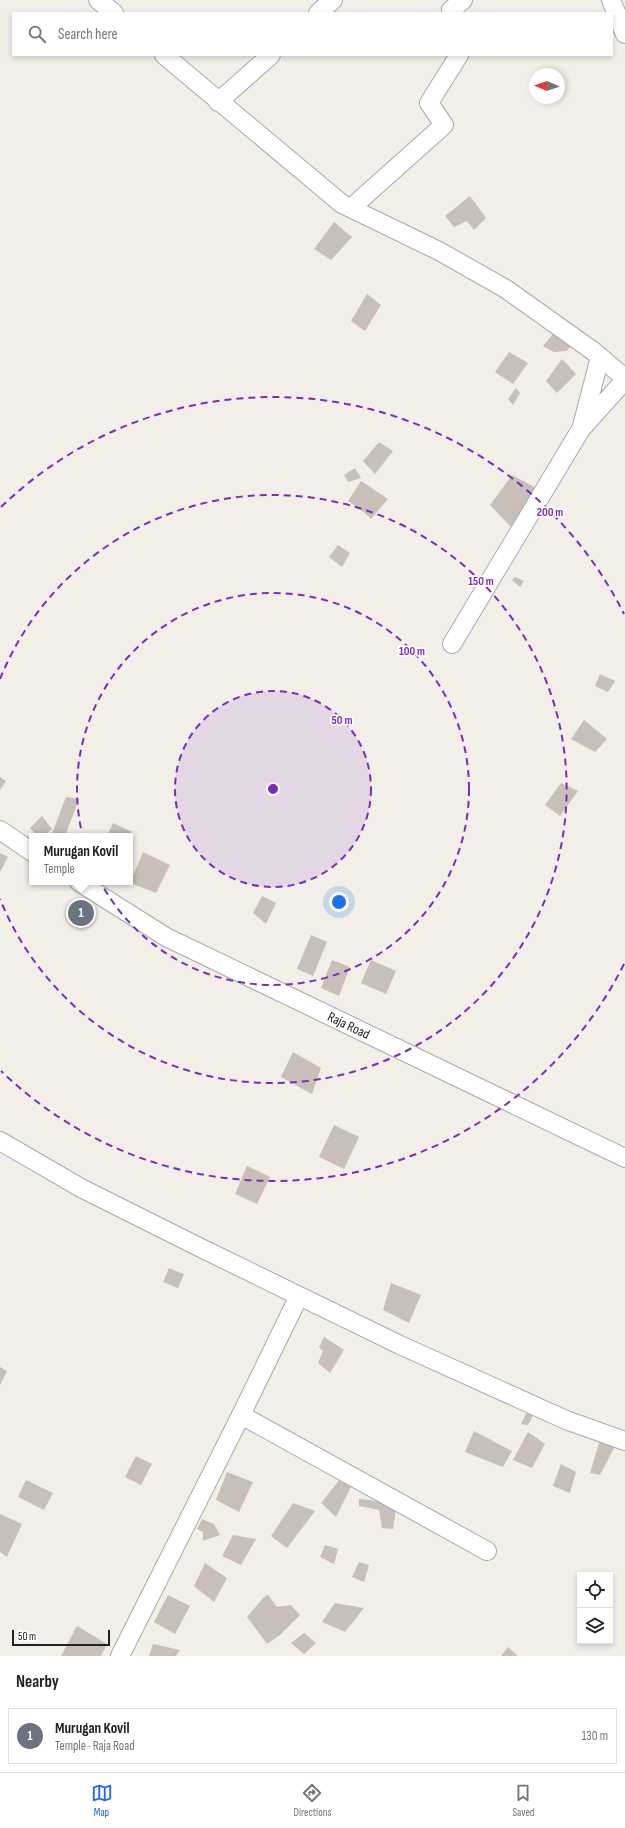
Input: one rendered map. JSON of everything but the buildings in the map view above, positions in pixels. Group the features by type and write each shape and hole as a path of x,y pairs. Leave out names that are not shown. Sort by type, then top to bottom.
{"street":[{"path":"98,0 113,12"},
{"path":"319,12 332,0"},
{"path":"452,12 451,10 463,0"},
{"path":"611,0 625,34"},
{"path":"165,56 218,102 342,204 439,251 506,290 600,357 625,379 582,429 452,644"},
{"path":"218,102 270,56"},
{"path":"351,208 444,125 429,103 458,56"},
{"path":"582,429 600,357"},
{"path":"0,830 29,850"},
{"name":"Raja Road","path":"84,885 166,937 625,1158"},
{"path":"0,1141 81,1188 400,1345 566,1420 625,1441"},
{"path":"120,1656 242,1415 299,1296"},
{"path":"242,1415 487,1551"}],"place":[{"name":"Murugan Kovil","path":"81,913"}]}
